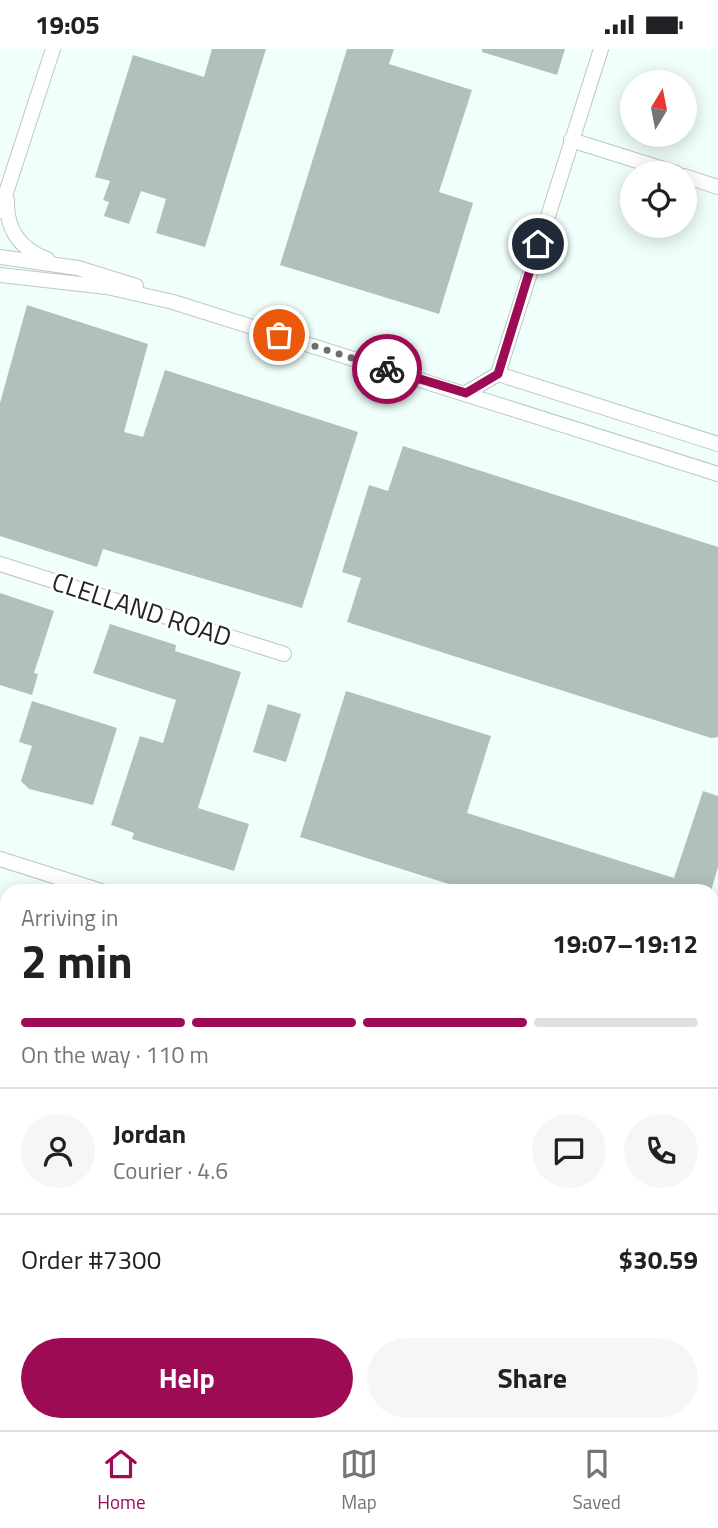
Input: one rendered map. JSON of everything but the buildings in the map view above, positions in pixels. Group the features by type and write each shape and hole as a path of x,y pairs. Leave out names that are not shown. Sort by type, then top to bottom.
{"street":[{"path":"0,211 53,49"},
{"path":"511,408 501,395 498,374 601,49"},
{"path":"571,140 638,161"},
{"path":"697,180 718,187"},
{"path":"9,181 7,212 18,239 39,255 117,278 173,302"},
{"path":"0,257 78,268"},
{"path":"0,275 107,287 173,302 718,474"},
{"path":"466,393 498,374 718,444"},
{"name":"CLELLAND ROAD","path":"0,564 285,654"},
{"path":"0,859 79,884"}],"way so far":[{"path":"279,335 387,369"}],"route":[{"path":"387,369 466,393 494,378 498,374 538,244"}]}
